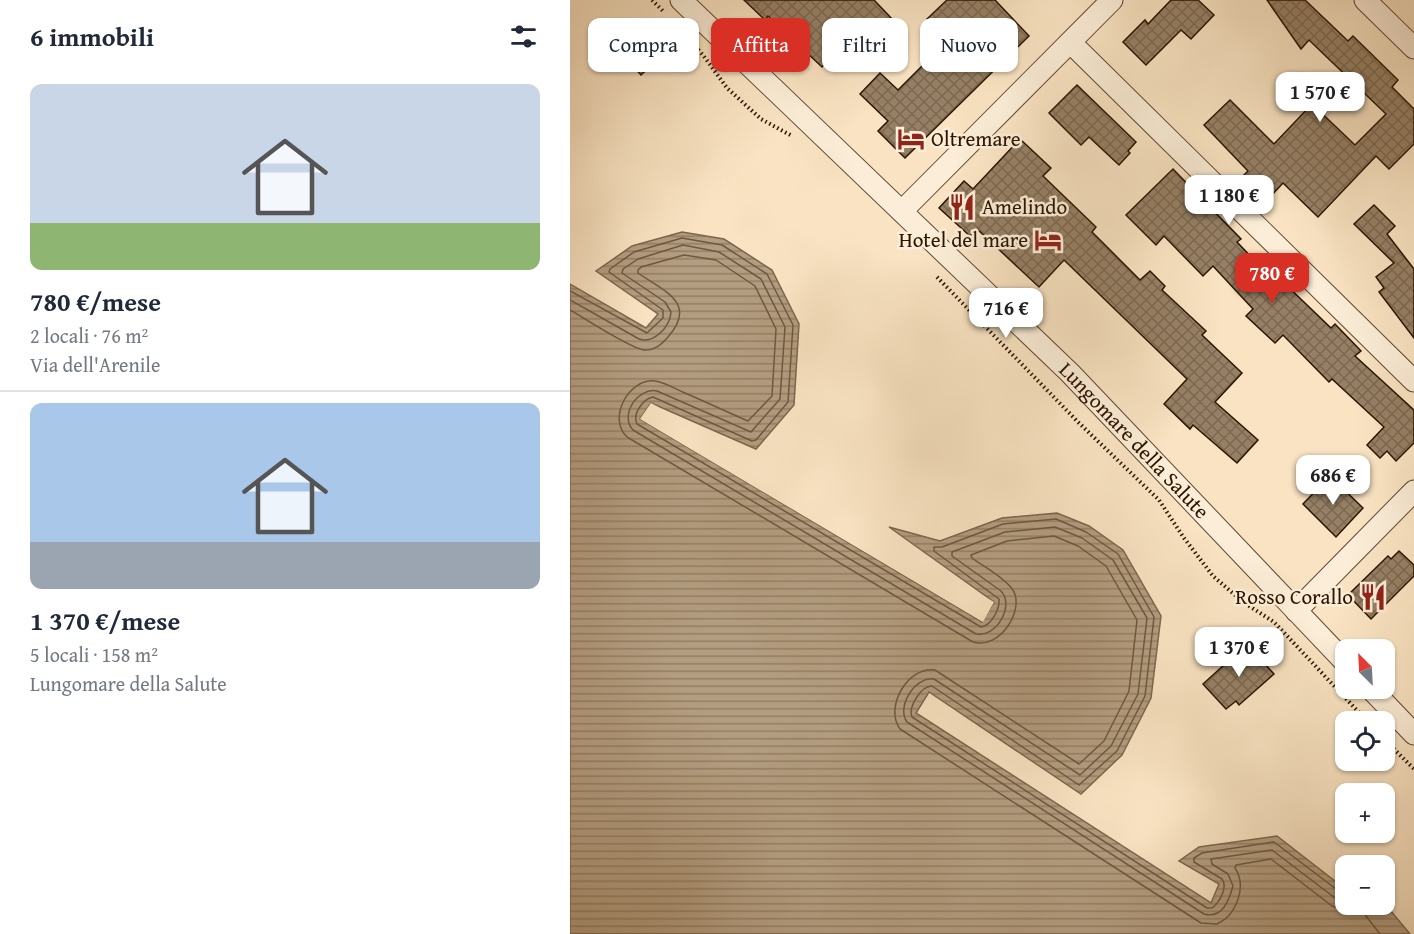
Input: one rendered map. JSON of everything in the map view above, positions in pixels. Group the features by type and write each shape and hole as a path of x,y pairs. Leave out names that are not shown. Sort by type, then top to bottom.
{"street":[{"path":"902,211 1112,0"},
{"path":"1365,0 1414,48"},
{"name":"Lungomare della Salute","path":"692,4 1070,374 1335,652"},
{"path":"1071,43 1414,381"},
{"path":"1296,611 1414,491"},
{"path":"1381,699 1414,734"}],"path":[{"path":"652,0 668,18"},
{"path":"699,51 727,88 761,119 798,140"},
{"path":"931,271 1078,422 1159,500 1213,576 1243,602 1274,622 1358,711"},
{"path":"1395,749 1414,769"}],"water":[{"path":"682,232 724,239 772,270 799,324 794,405 756,449 651,403 640,419 982,622 994,602 889,527 940,541 1002,518 1057,513 1089,526 1123,550 1161,616 1151,698 1122,755 1081,794 929,692 916,713 1211,903 1219,884 1179,861 1199,847 1277,836 1335,881 1335,915 1394,915 1410,934 570,934 570,284 646,328 658,314 596,271 632,246"}],"pier":[{"path":"651,403 674,416 652,407 644,418 981,618 990,603 967,587 994,602 983,622 640,419"}],"building":[{"path":"744,0 874,0 891,18 822,18 822,67 810,56 810,18 770,18 768,16 763,18"},
{"path":"947,0 995,0 1012,18 928,18"},
{"path":"1171,0 1198,0 1214,15 1191,39 1181,30 1146,65 1123,42 1145,20 1148,24"},
{"path":"1267,0 1305,0 1348,41 1353,36 1398,80 1392,87 1414,109 1414,144 1389,169 1376,156 1318,217 1283,183 1268,199 1243,176 1248,171 1204,125 1230,100 1274,144 1312,104 1355,145 1386,114 1309,40 1301,49"},
{"path":"1018,24 1029,36 1018,47"},
{"path":"920,68 920,72 992,72 905,158 878,131 888,121 860,94 880,73 898,90"},
{"path":"1077,85 1136,142 1119,165 1089,137 1081,145 1049,113"},
{"path":"1020,139 1051,168 1043,176 1096,227 1092,232 1140,280 1150,271 1165,286 1162,290 1206,331 1202,335 1242,373 1215,402 1258,440 1237,463 1193,425 1190,429 1164,404 1187,379 1064,260 1039,287 977,229 970,236 939,208 964,181 973,189"},
{"path":"1173,169 1241,239 1237,242 1277,284 1281,280 1331,328 1335,324 1361,351 1355,356 1414,410 1414,443 1396,461 1387,451 1380,458 1367,445 1384,427 1332,379 1329,382 1283,335 1275,343 1246,316 1253,309 1213,266 1203,276 1164,236 1156,245 1126,215"},
{"path":"1374,205 1395,226 1387,234 1414,269 1414,338 1379,292 1384,288 1376,277 1394,263 1354,224"},
{"path":"1330,476 1363,508 1336,537 1303,504"},
{"path":"1399,551 1414,565 1414,576 1371,619 1348,595 1388,556 1391,559"},
{"path":"1247,644 1274,674 1239,705 1236,701 1226,709 1203,684"}],"place":[{"name":"Oltremare","path":"911,139"},
{"name":"Amelindo","path":"962,207"},
{"name":"Hotel del mare","path":"1048,240"},
{"name":"Rosso Corallo","path":"1373,597"}]}
